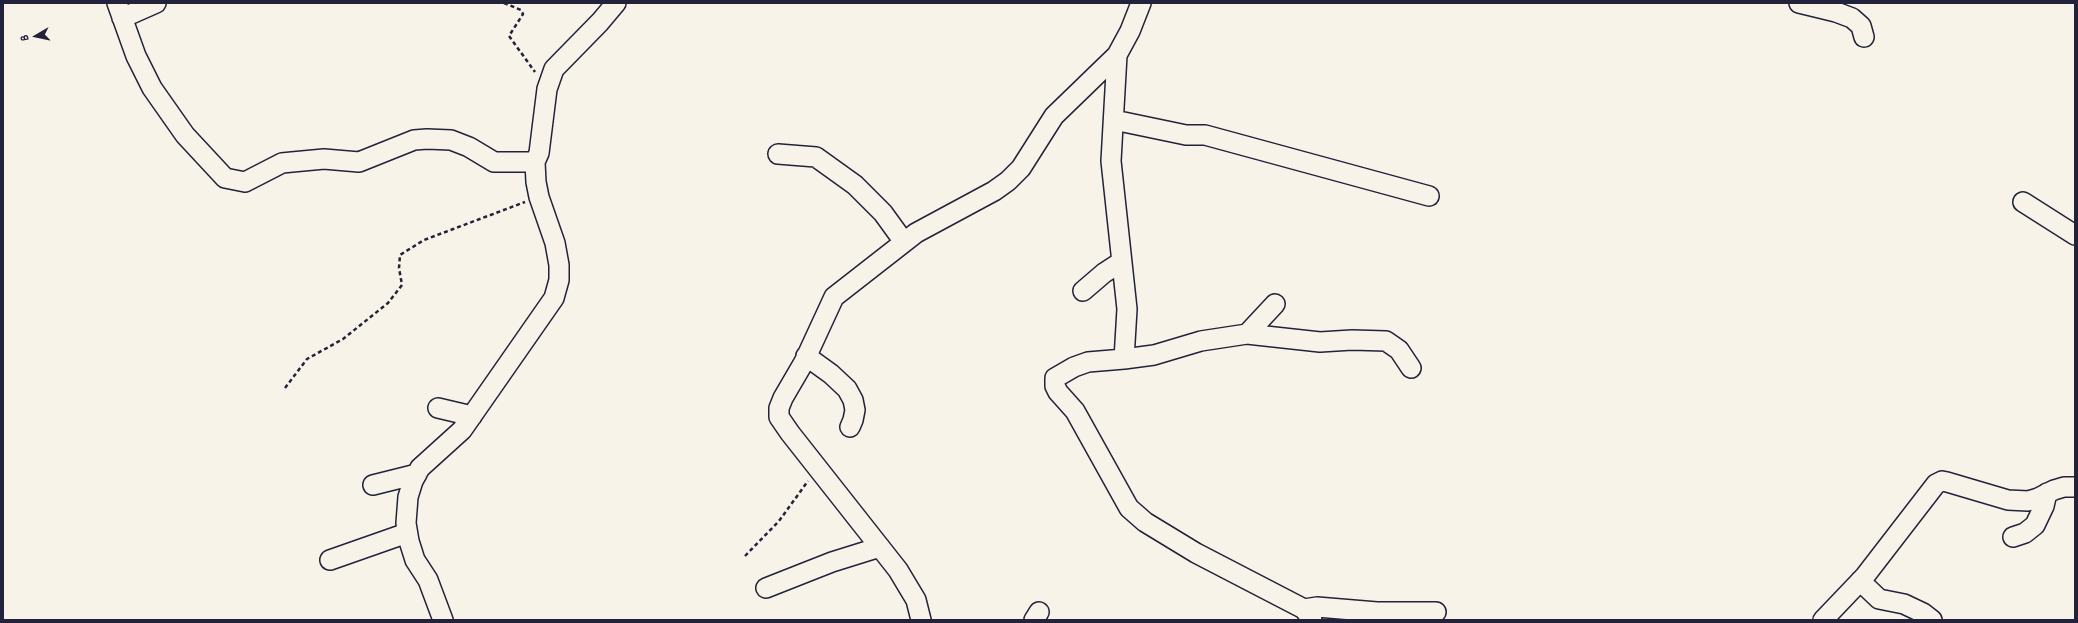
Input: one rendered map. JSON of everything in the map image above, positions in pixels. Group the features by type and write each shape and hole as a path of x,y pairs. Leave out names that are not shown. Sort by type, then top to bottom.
{"street":[{"path":"156,3 120,10 136,56 152,88 185,134 225,178 245,182 282,163 324,159 359,162 414,140 427,139 451,140 469,147 494,162 535,162"},
{"path":"443,620 428,580 415,560 407,532 406,523 408,497 420,468 441,447 462,430 504,367 554,298 559,280 559,265 555,243 539,197 535,162 539,153 547,89 554,69 600,22 616,3"},
{"path":"921,620 916,600 898,570 817,468 779,417 779,408 834,297 916,234 994,191 1008,181 1021,168 1054,116 1117,55 1130,31 1141,3"},
{"path":"1799,3 1836,12 1852,18 1861,26 1864,32 1864,37"},
{"path":"1117,55 1111,162 1127,309 1124,360"},
{"path":"1114,120 1186,135 1205,135 1429,196"},
{"path":"778,154 816,157 855,185 883,213 904,242"},
{"path":"2023,202 2075,235"},
{"path":"1084,291 1104,273 1121,262"},
{"path":"1247,334 1275,304"},
{"path":"1411,368 1399,350 1386,341 1352,340 1320,342 1247,334 1201,341 1154,355 1124,360 1088,362 1055,378 1055,382 1058,392 1075,411 1129,508 1145,522 1308,614 1317,607 1377,612 1436,612"},
{"path":"806,356 832,374 850,395 855,410 850,427"},
{"path":"438,408 472,416"},
{"path":"373,485 417,474"},
{"path":"1823,620 1860,581 1931,491 1942,481 2008,500 2028,501 2064,487 2075,488"},
{"path":"2013,537 2026,534 2034,525 2044,506 2047,493"},
{"path":"330,560 407,532"},
{"path":"766,588 832,562 880,547"},
{"path":"1860,581 1879,598 1904,604 1923,613 1932,620"}],"path":[{"path":"504,3 521,10 522,14 509,36 547,89"},
{"path":"284,388 307,359 343,339 388,303 402,285 400,255 424,240 494,212 539,197"},
{"path":"745,556 779,521 817,468"}]}
